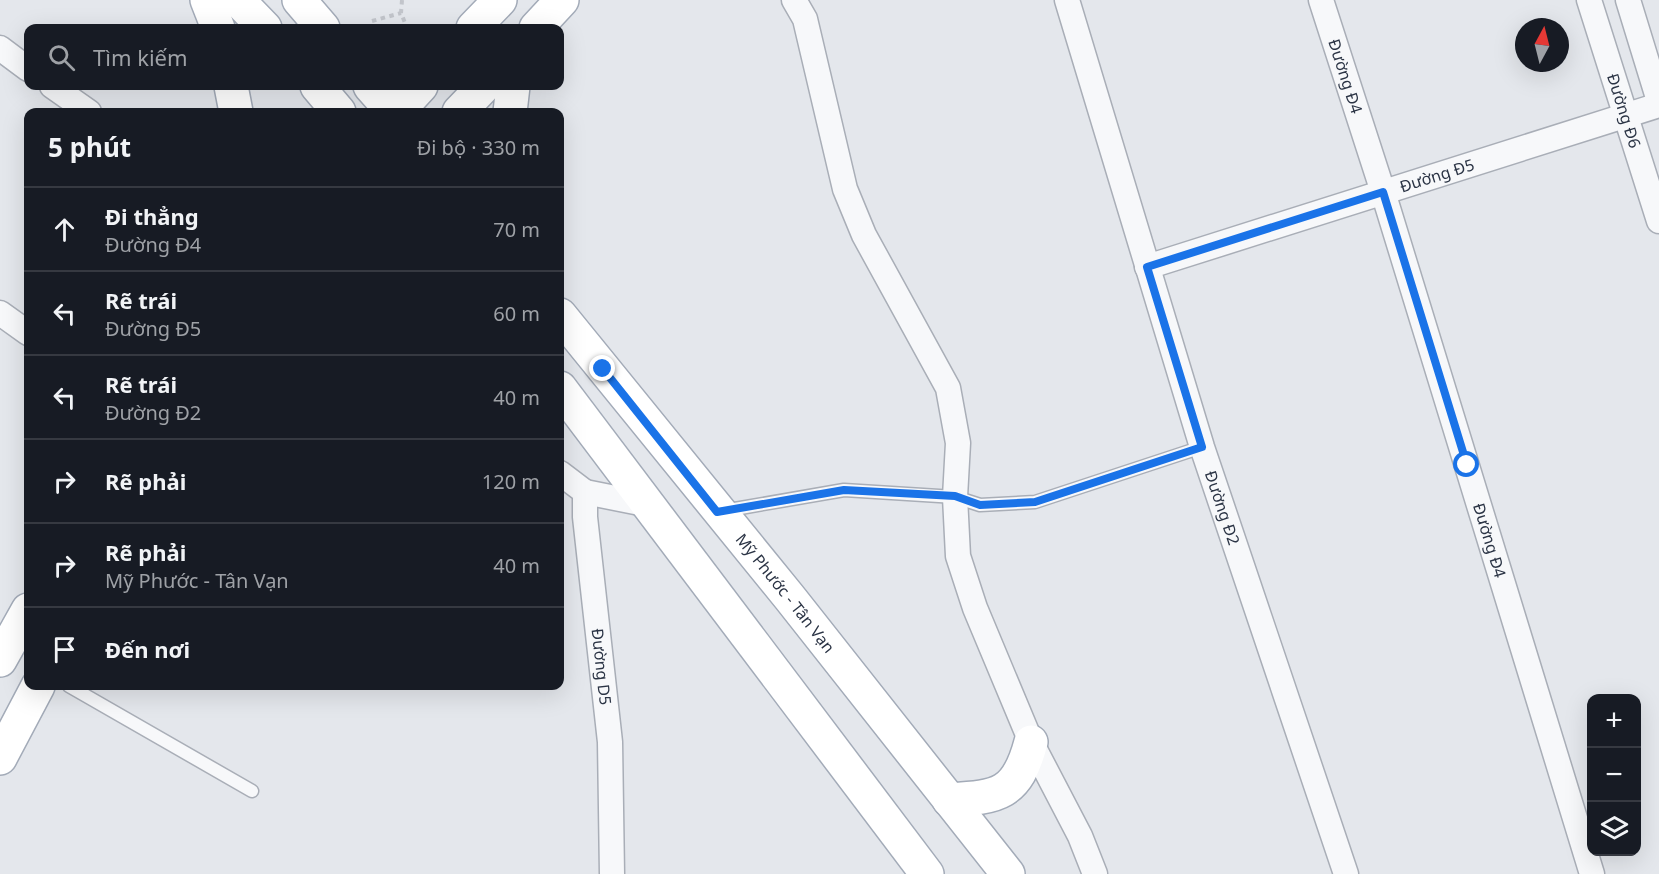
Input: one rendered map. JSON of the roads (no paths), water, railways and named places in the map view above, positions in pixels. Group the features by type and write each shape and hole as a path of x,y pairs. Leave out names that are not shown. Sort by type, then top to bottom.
{"main road":[{"path":"207,0 216,24"},
{"path":"238,0 261,24"},
{"path":"299,0 320,24"},
{"path":"478,24 500,0"},
{"path":"540,24 562,0"},
{"path":"232,90 235,108"},
{"path":"320,90 336,108"},
{"path":"374,90 391,108"},
{"path":"399,108 417,90"},
{"path":"463,108 480,90"},
{"path":"510,108 513,90"},
{"name":"Mỹ Phước - Tân Vạn","path":"564,320 717,512 790,598 1008,874"},
{"path":"564,393 645,504 927,874"},
{"path":"0,660 24,617"},
{"path":"0,758 36,690"},
{"path":"949,800 988,798 1003,792 1024,767 1031,742"}],"street":[{"path":"794,0 806,18 845,189 864,235 948,388 958,443 955,496 958,556 975,608 1031,742 1080,836 1095,874"},
{"name":"Đường Đ2","path":"1067,0 1202,447 1346,874"},
{"name":"Đường Đ4","path":"1321,0 1383,192 1592,874"},
{"name":"Đường Đ6","path":"1589,0 1659,220"},
{"path":"1628,0 1659,103"},
{"path":"0,48 24,66"},
{"path":"58,90 83,108"},
{"name":"Đường Đ5","path":"1147,267 1626,116 1659,103"},
{"path":"0,313 24,330"},
{"path":"564,476 585,492 645,504"},
{"name":"Đường D5","path":"585,492 585,517 610,742 612,874"}],"lane":[{"path":"717,512 844,490 955,496 980,505 1035,502 1202,447"},
{"path":"76,690 252,791"}]}
